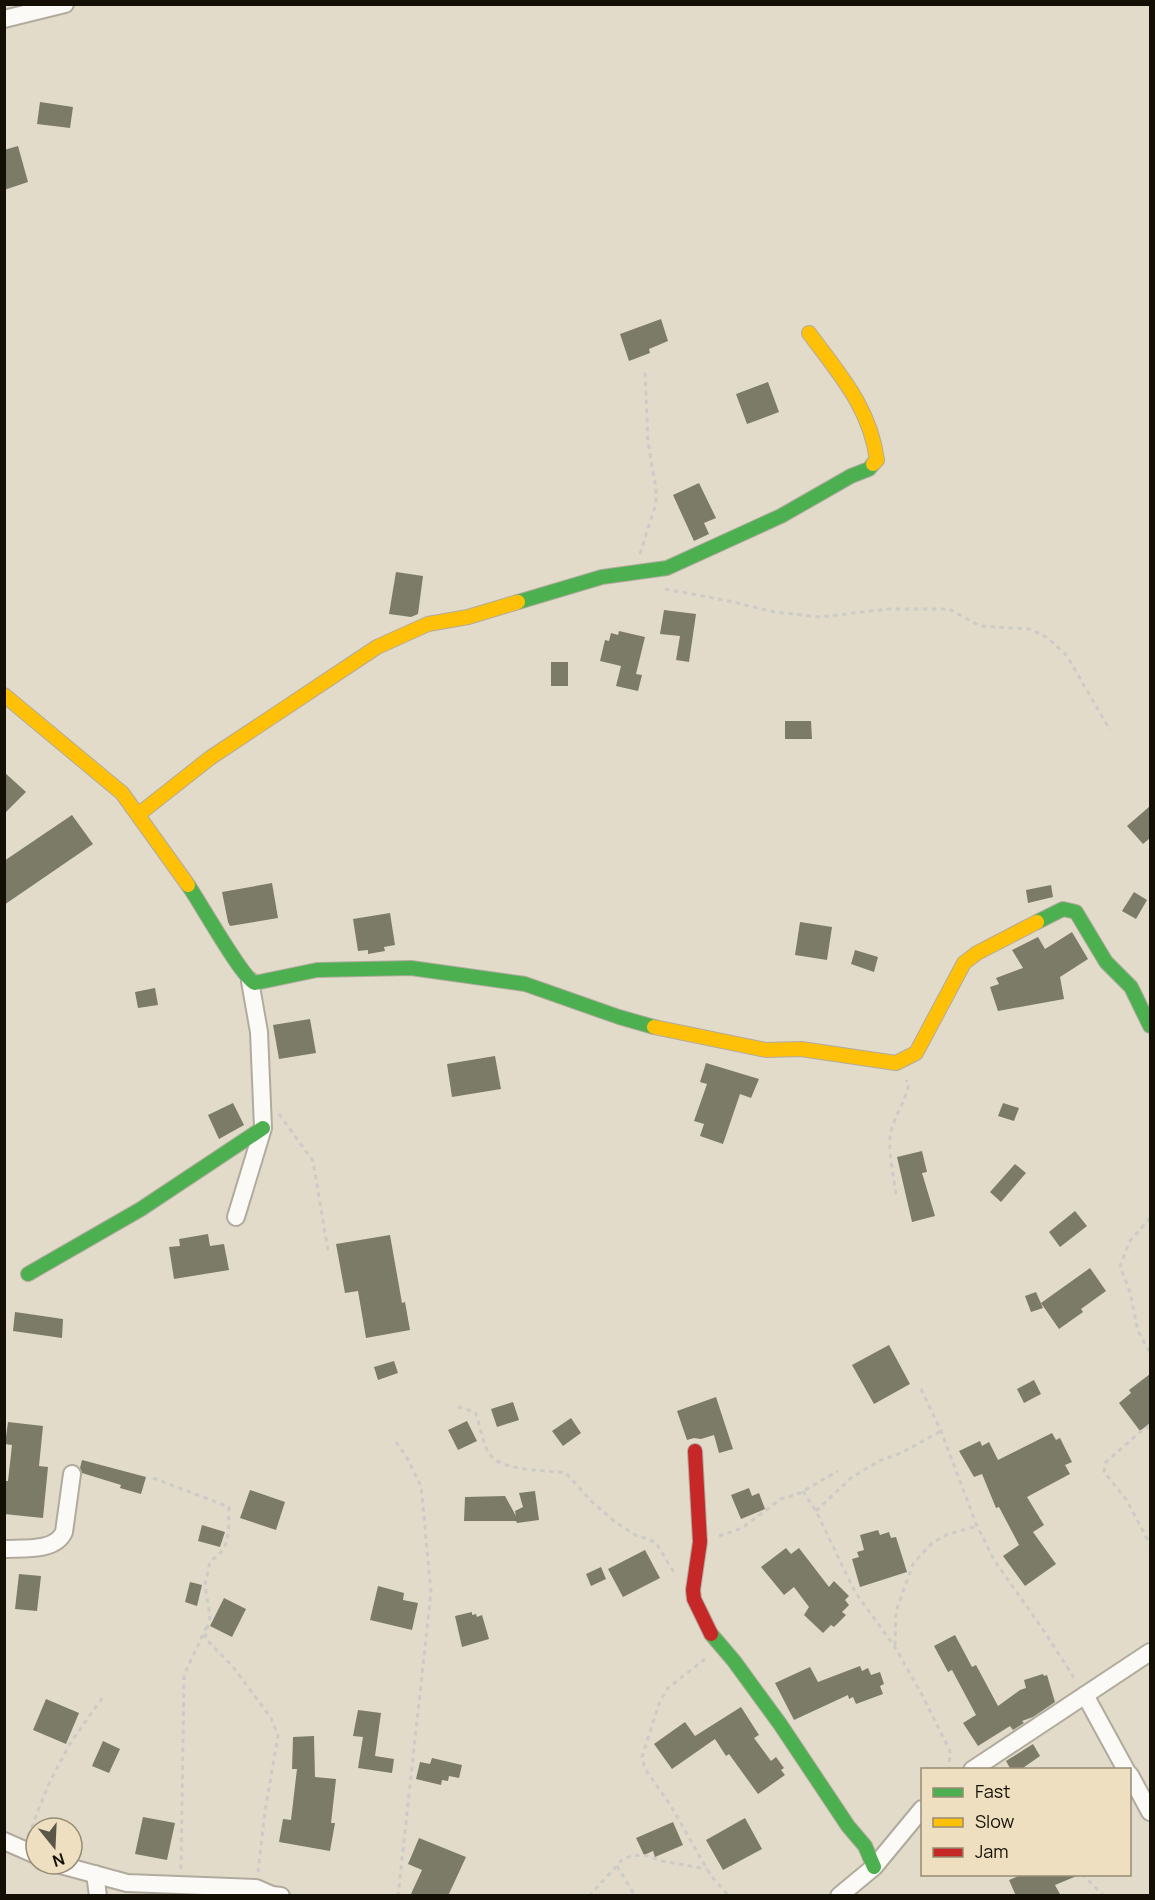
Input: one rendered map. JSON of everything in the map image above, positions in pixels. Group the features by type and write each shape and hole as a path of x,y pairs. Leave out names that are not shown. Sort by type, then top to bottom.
{"street":[{"path":"4,19 65,4"},
{"path":"139,814 210,758 377,647 428,624 468,617 602,577 667,568 781,516 851,476 869,470 877,460 876,442 865,411 809,333"},
{"path":"4,695 122,794 139,814 194,894 250,981 259,1032 262,1128 236,1217"},
{"path":"250,981 261,982 317,970 411,968 525,984 662,1029 755,1048 801,1050 896,1063 916,1053 964,963 977,953 1063,909 1076,912 1106,962 1131,987 1150,1026"},
{"path":"28,1274 141,1209 262,1128"},
{"path":"694,1451 700,1542 693,1590 694,1599 713,1638 734,1661 780,1724 865,1846 874,1867"},
{"path":"4,1549 34,1548 56,1542 62,1537 72,1474"},
{"path":"975,1768 1150,1652"},
{"path":"1085,1695 1125,1768"},
{"path":"1131,1777 1150,1812"},
{"path":"840,1896 874,1867 921,1810"},
{"path":"4,1841 24,1849"},
{"path":"84,1871 127,1883 256,1888 281,1896"},
{"path":"95,1874 98,1896"}],"path":[{"path":"634,573 656,503 656,488 648,443 645,372"},
{"path":"655,587 774,612 820,617 888,609 949,609 980,626 1030,629 1048,638 1067,656 1110,730"},
{"path":"896,1063 909,1083 890,1136 896,1194"},
{"path":"278,1110 313,1161 316,1169 327,1251"},
{"path":"1150,1218 1130,1241 1120,1266 1130,1292 1138,1331 1150,1353"},
{"path":"921,1389 941,1431 977,1526 994,1560 1085,1695"},
{"path":"458,1407 475,1412 492,1457 510,1467 566,1473 591,1501 614,1521 637,1536 656,1543 679,1581 694,1599"},
{"path":"1150,1426 1105,1463 1104,1472 1126,1499 1150,1544"},
{"path":"816,1511 851,1478 879,1461 902,1453 941,1431"},
{"path":"396,1442 421,1486 431,1592 398,1896"},
{"path":"700,1542 742,1528 781,1499 803,1491 838,1471"},
{"path":"153,1478 229,1507 227,1542 221,1554 210,1561 205,1585 210,1617 205,1638 234,1668 271,1718 278,1736 265,1811 256,1888"},
{"path":"803,1491 816,1511 855,1592 895,1647 922,1695 950,1750 949,1768"},
{"path":"895,1647 896,1611 914,1564 932,1543 946,1535 977,1526"},
{"path":"181,1886 184,1675 210,1617"},
{"path":"721,1647 668,1688 660,1701 642,1757 645,1769 671,1806 708,1870 729,1896"},
{"path":"40,1816 50,1781 71,1742 103,1697"},
{"path":"589,1896 622,1860 633,1855 648,1856 708,1870"},
{"path":"617,1866 635,1896"},
{"path":"1083,1876 1101,1895"}],"building":[{"path":"40,102 73,107 70,128 37,124"},
{"path":"18,146 28,182 4,190 4,150"},
{"path":"661,319 668,341 649,349 650,353 629,361 620,334"},
{"path":"768,382 779,412 747,424 736,394"},
{"path":"699,483 716,518 704,523 709,534 694,541 673,495"},
{"path":"396,572 423,576 418,614 411,617 389,614"},
{"path":"664,610 696,614 689,662 676,660 680,636 660,634"},
{"path":"619,631 645,637 636,674 642,675 638,691 616,686 621,666 600,661 605,640 609,641 611,633 618,635"},
{"path":"551,662 568,662 568,686 551,686"},
{"path":"785,721 811,721 812,739 785,739"},
{"path":"4,772 26,792 4,814"},
{"path":"1150,806 1150,838 1143,844 1127,826"},
{"path":"72,815 93,844 4,905 4,861"},
{"path":"272,883 278,918 230,926 222,892"},
{"path":"1051,885 1053,897 1028,903 1026,890"},
{"path":"1134,892 1147,900 1136,919 1122,911"},
{"path":"390,913 395,945 384,947 385,951 368,954 368,950 358,951 353,919"},
{"path":"800,922 832,927 827,960 795,955"},
{"path":"1072,932 1088,959 1060,977 1064,999 998,1011 990,987 999,984 996,978 1023,968 1012,950 1038,937 1045,949"},
{"path":"855,950 878,957 874,972 851,964"},
{"path":"155,988 158,1005 138,1008 135,992"},
{"path":"310,1019 316,1053 279,1059 273,1025"},
{"path":"495,1056 501,1089 452,1097 447,1064"},
{"path":"706,1063 759,1079 751,1098 740,1094 723,1144 700,1136 704,1124 694,1121 707,1084 700,1082"},
{"path":"233,1103 244,1125 219,1139 208,1115"},
{"path":"1003,1103 1019,1108 1014,1121 998,1116"},
{"path":"922,1151 927,1172 922,1173 935,1216 912,1222 897,1157"},
{"path":"1015,1164 1026,1173 1001,1202 990,1192"},
{"path":"1075,1211 1087,1226 1060,1247 1049,1232"},
{"path":"208,1234 210,1246 224,1244 229,1270 174,1279 169,1247 180,1246 179,1239"},
{"path":"390,1235 402,1303 405,1302 410,1330 366,1338 358,1291 345,1293 336,1244"},
{"path":"1090,1268 1106,1291 1081,1309 1083,1312 1059,1329 1041,1303"},
{"path":"1036,1292 1043,1308 1031,1312 1025,1296"},
{"path":"15,1312 63,1319 62,1338 13,1331"},
{"path":"889,1345 910,1384 874,1404 852,1365"},
{"path":"394,1361 398,1373 378,1380 374,1367"},
{"path":"1150,1374 1150,1423 1140,1431 1119,1403 1131,1393 1129,1390"},
{"path":"1034,1380 1041,1394 1024,1403 1017,1389"},
{"path":"716,1397 733,1449 719,1453 714,1435 687,1440 677,1411"},
{"path":"513,1402 519,1420 497,1427 491,1409"},
{"path":"571,1418 581,1433 563,1446 552,1431"},
{"path":"467,1421 477,1441 458,1450 448,1430"},
{"path":"8,1422 43,1426 39,1466 48,1467 43,1518 4,1514 4,1481 8,1481 12,1445 5,1444"},
{"path":"1052,1433 1056,1440 1060,1438 1072,1462 1065,1465 1070,1474 1027,1497 1044,1525 1033,1532 1056,1564 1025,1586 1003,1556 1019,1545 999,1507 996,1508 982,1474 974,1477 959,1451 980,1441 982,1446 989,1442 998,1460"},
{"path":"82,1460 146,1477 141,1494 82,1473 80,1468"},
{"path":"749,1488 752,1496 759,1493 765,1509 741,1519 731,1495"},
{"path":"250,1490 285,1502 276,1530 240,1518"},
{"path":"535,1491 539,1520 517,1523 516,1521 464,1521 465,1497 505,1496 516,1516 515,1511 523,1507 519,1493"},
{"path":"202,1525 225,1532 220,1547 198,1541"},
{"path":"878,1530 880,1535 889,1532 891,1538 896,1537 907,1572 860,1587 852,1559 859,1557 857,1552 864,1550 860,1535"},
{"path":"786,1548 791,1554 799,1548 829,1587 834,1581 849,1596 845,1600 849,1605 842,1612 846,1615 834,1627 831,1625 823,1633 804,1615 809,1607 794,1587 784,1595 761,1567"},
{"path":"645,1550 660,1578 623,1597 608,1569"},
{"path":"601,1567 606,1579 591,1586 586,1574"},
{"path":"19,1574 41,1576 37,1611 15,1609"},
{"path":"190,1582 202,1585 197,1606 185,1602"},
{"path":"378,1586 404,1593 403,1600 418,1603 412,1630 370,1620"},
{"path":"224,1598 246,1609 232,1637 210,1626"},
{"path":"472,1612 472,1615 476,1614 477,1617 482,1615 489,1639 462,1647 455,1616"},
{"path":"955,1635 972,1667 976,1665 998,1706 1026,1688 1024,1680 1043,1674 1047,1675 1055,1702 1033,1717 1022,1721 1024,1723 1013,1730 1010,1726 978,1746 963,1723 976,1715 952,1670 948,1672 934,1646"},
{"path":"860,1666 862,1671 868,1668 871,1675 880,1672 884,1684 880,1686 883,1694 856,1704 853,1697 849,1699 848,1695 794,1720 775,1683 810,1667 818,1682"},
{"path":"46,1699 79,1713 66,1744 33,1730"},
{"path":"741,1707 759,1735 754,1738 771,1761 776,1757 784,1768 781,1770 785,1775 758,1794 729,1754 726,1756 715,1739 672,1769 654,1744 685,1722 695,1736"},
{"path":"358,1710 381,1713 375,1756 394,1759 392,1773 358,1768 363,1737 353,1736"},
{"path":"314,1736 315,1777 336,1779 331,1823 335,1823 330,1851 279,1842 283,1819 291,1820 297,1769 292,1769 293,1737"},
{"path":"103,1741 120,1749 109,1773 92,1766"},
{"path":"1033,1744 1040,1756 1023,1768 1010,1768 1006,1761"},
{"path":"432,1758 462,1765 459,1778 449,1776 448,1781 442,1780 441,1785 416,1779 420,1762 430,1764"},
{"path":"143,1817 175,1823 167,1860 135,1854"},
{"path":"745,1818 762,1849 723,1870 706,1840"},
{"path":"673,1822 683,1845 655,1857 653,1851 644,1855 636,1838"},
{"path":"419,1838 466,1857 448,1896 410,1896 422,1870 408,1864"},
{"path":"1019,1876 1077,1876 1055,1885 1061,1896 1016,1896 1009,1880"}],"traffic: fast":[{"path":"518,602 602,577 667,568 781,516 851,476 869,469 873,464"},
{"path":"188,885 231,954 255,983 317,970 411,968 525,984 654,1027"},
{"path":"1037,922 1063,909 1076,912 1106,962 1131,987 1150,1026"},
{"path":"28,1274 141,1209 263,1128"},
{"path":"711,1634 734,1661 780,1724 848,1826 865,1846 874,1867"}],"traffic: slow":[{"path":"809,333 842,377 860,407 873,441 877,460 873,464"},
{"path":"139,814 210,758 377,647 428,624 468,617 518,602"},
{"path":"4,695 122,793 188,885"},
{"path":"654,1027 766,1050 801,1049 896,1063 916,1053 964,963 977,953 1037,922"}],"traffic: jam":[{"path":"695,1451 700,1542 693,1590 694,1599 711,1634"}]}
